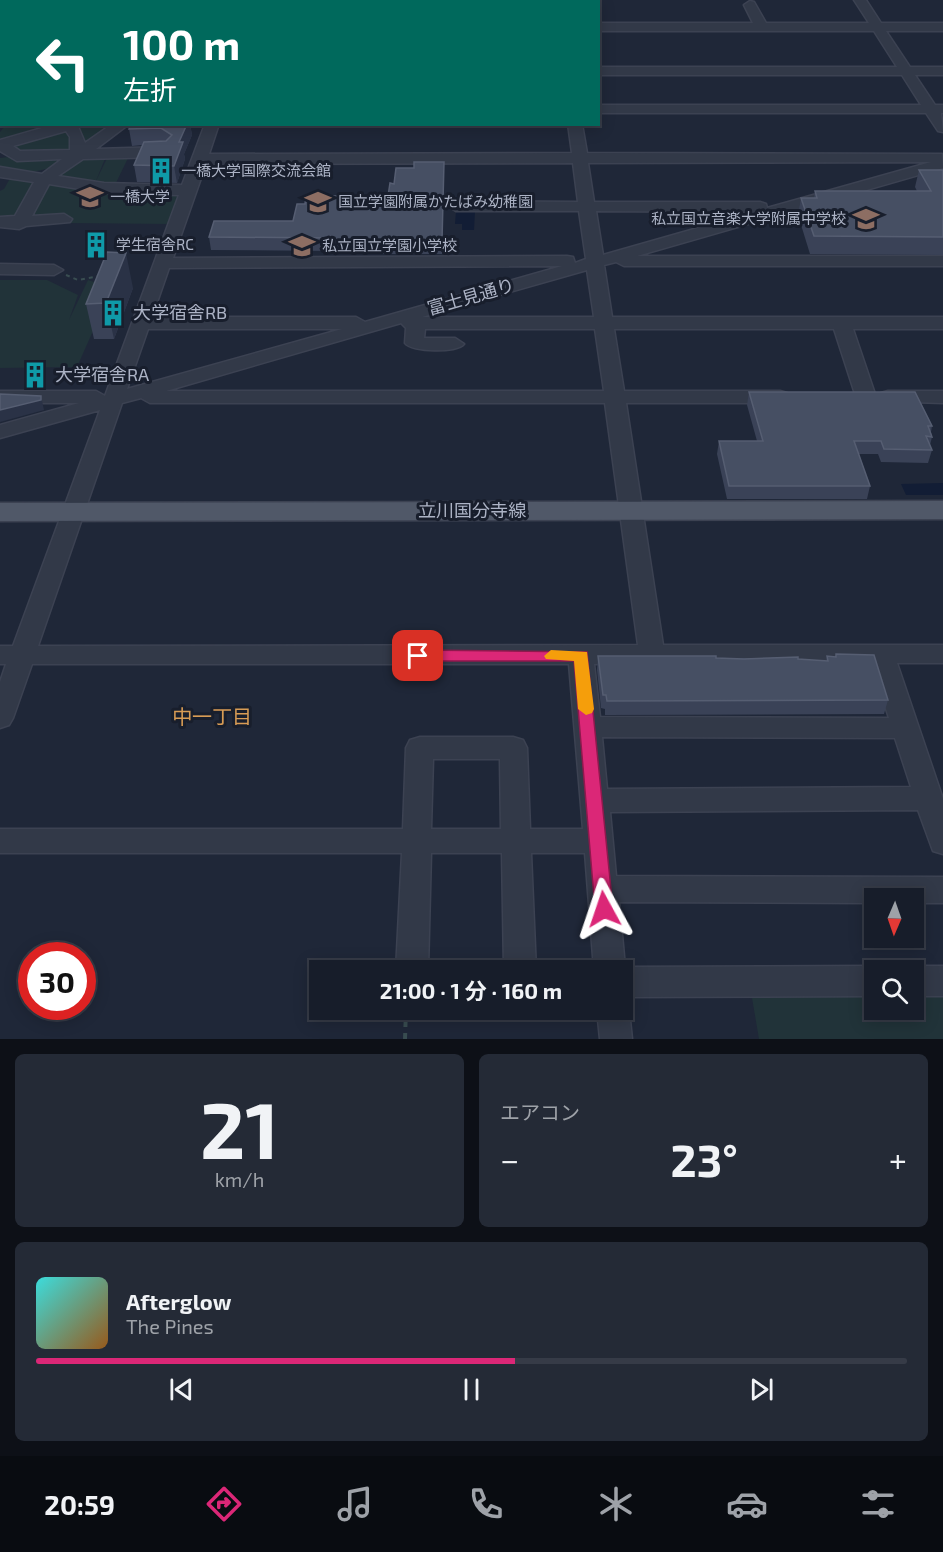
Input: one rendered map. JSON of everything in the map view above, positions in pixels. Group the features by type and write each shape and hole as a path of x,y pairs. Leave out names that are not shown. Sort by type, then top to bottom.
{"main road":[{"name":"立川国分寺線","path":"0,512 943,510"}],"street":[{"path":"860,0 906,71 937,109 943,128"},
{"path":"750,5 762,28"},
{"path":"600,27 943,27"},
{"path":"600,71 943,71"},
{"path":"600,109 937,109"},
{"path":"0,144 66,126"},
{"path":"71,126 77,138 78,155"},
{"path":"20,222 43,180 119,126"},
{"path":"0,718 11,656 73,512 211,126"},
{"path":"575,126 652,656"},
{"path":"0,144 17,156"},
{"path":"115,188 133,152"},
{"path":"0,158 164,152"},
{"path":"200,159 943,157"},
{"name":"富士見通り","path":"0,432 943,163"},
{"path":"0,172 43,180 115,188 182,190"},
{"path":"456,207 789,207"},
{"path":"0,222 64,219"},
{"path":"163,263 596,261 940,266"},
{"path":"0,269 54,270"},
{"path":"141,323 943,323"},
{"path":"416,323 414,343 455,344"},
{"path":"842,323 866,397"},
{"path":"0,397 94,397 114,400 148,397 794,397"},
{"path":"842,397 943,397"},
{"path":"881,654 943,841"},
{"path":"11,656 943,654"},
{"path":"581,656 609,960"},
{"path":"588,727 905,728"},
{"path":"412,960 420,748 513,748 520,960"},
{"path":"594,801 928,798"},
{"path":"0,842 598,841"},
{"path":"602,889 943,890"},
{"path":"633,982 864,981"},
{"path":"924,981 943,981"},
{"path":"614,1020 616,1039"}],"path":[{"path":"54,270 78,280 108,273"},
{"path":"405,1039 406,1020"}],"shaded area":[{"path":"5,126 63,126 0,141 0,132"},
{"path":"69,126 77,154 18,155 3,144"},
{"path":"72,126 120,126 80,153"},
{"path":"107,154 95,183 109,154 130,154 114,187 106,187 107,182 104,187 46,179 79,156"},
{"path":"76,156 39,171 20,173 0,171 0,158"},
{"path":"12,175 41,180 20,219 0,220 0,191 4,189"},
{"path":"45,181 103,189 101,193 181,194 170,224 64,223 67,217 23,219"},
{"path":"0,280 47,280 78,295 69,320 88,280 112,288 77,367 0,368"},
{"path":"751,992 864,994 864,1020 924,1020 924,995 943,996 943,1039 759,1039"}],"water":[{"path":"456,211 475,211 474,230 462,230 462,224 455,224"},
{"path":"943,483 943,495 906,495 901,484"}],"building":[{"path":"130,126 186,126 179,142 183,142 174,166 134,165 144,142 166,141 172,135 161,128 129,129"},
{"path":"414,162 444,162 442,241 334,241 334,238 209,237 214,221 293,221 297,204 305,204 306,196 388,196 390,183 394,184 396,168 414,168"},
{"path":"919,170 943,170 943,237 814,236 801,198 817,198 815,191 931,191"},
{"path":"107,252 126,253 106,303 86,304"},
{"path":"749,392 915,392 932,426 928,426 932,437 926,436 932,450 884,449 881,441 854,441 870,486 729,486 719,441 763,441"},
{"path":"0,394 41,396 41,400 0,410"},
{"path":"836,654 874,655 888,700 607,701 606,695 603,695 598,656 716,656 716,658 744,659 798,657 798,659 828,661 827,656 836,657"}],"slow traffic":[{"path":"551,656 581,656 586,709"}],"place":[{"name":"一橋大学国際交流会館","path":"161,171"},
{"name":"一橋大学","path":"90,197"},
{"name":"国立学園附属かたばみ幼稚園","path":"318,202"},
{"name":"私立国立音楽大学附属中学校","path":"866,219"},
{"name":"学生宿舎RC","path":"96,245"},
{"name":"私立国立学園小学校","path":"302,246"},
{"name":"大学宿舎RB","path":"113,313"},
{"name":"大学宿舎RA","path":"35,375"}],"district":[{"name":"中一丁目","path":"212,717"}],"route":[{"path":"418,656 581,656 604,909"}]}
